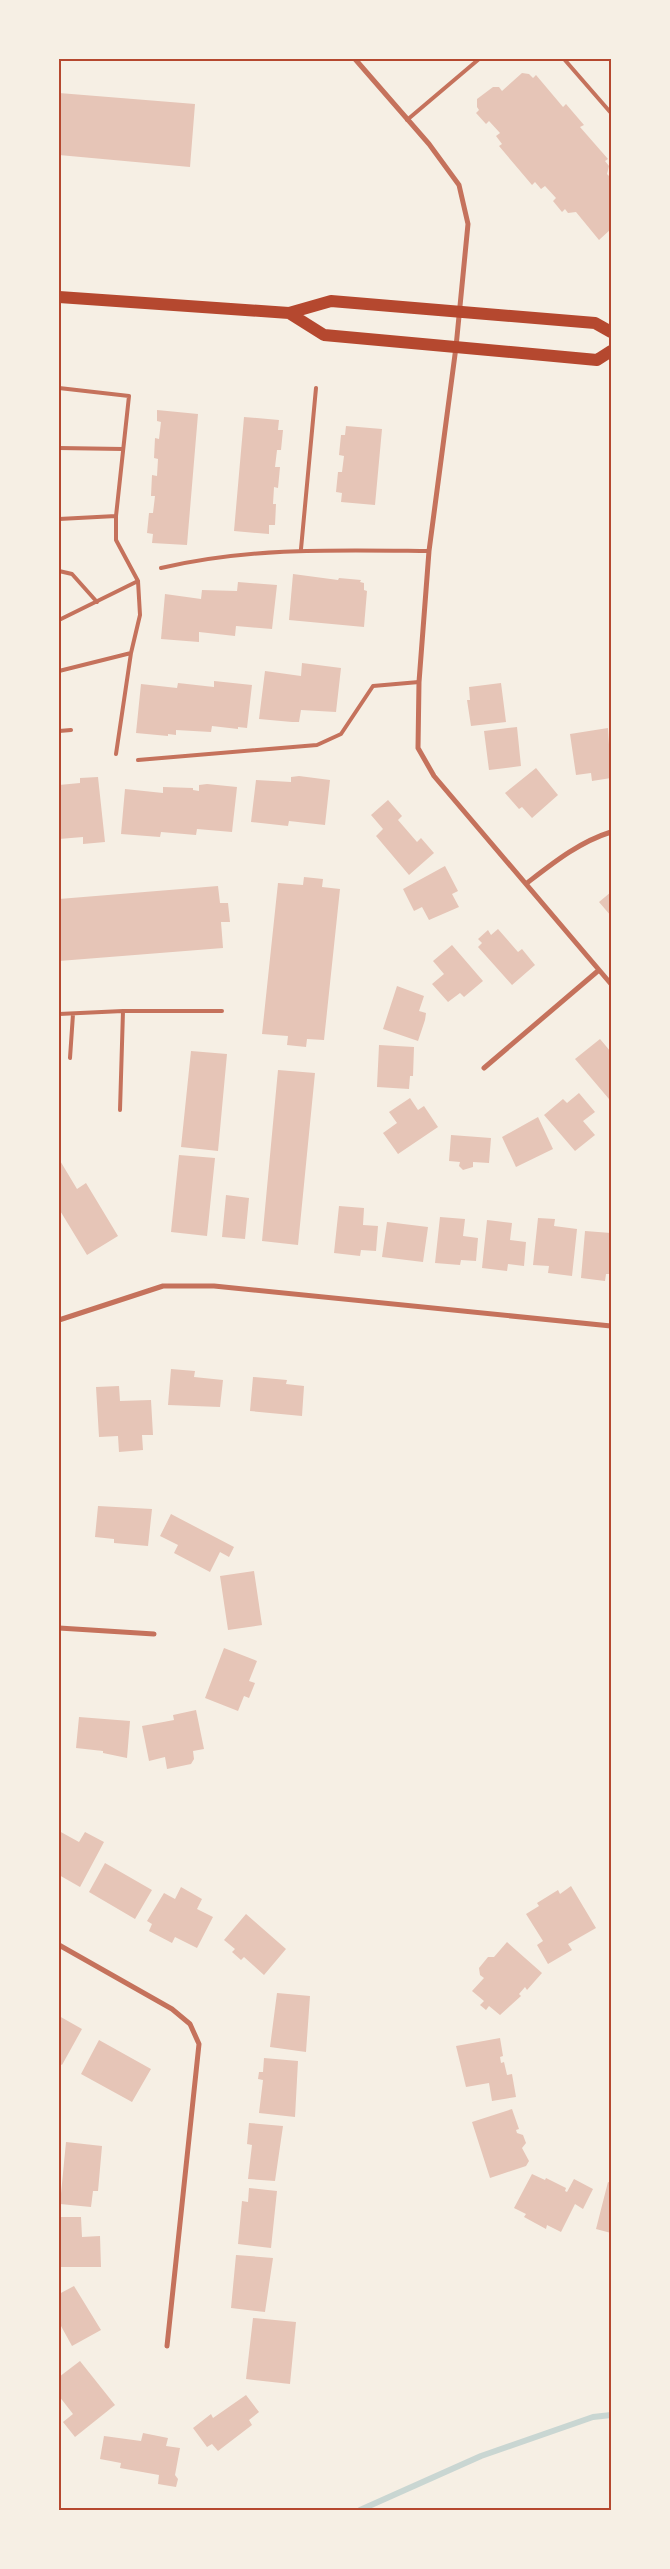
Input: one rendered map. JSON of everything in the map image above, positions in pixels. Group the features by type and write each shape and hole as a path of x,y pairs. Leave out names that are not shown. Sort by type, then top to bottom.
{"main road":[{"path":"59,297 289,313 331,301 595,323 611,332"},
{"path":"289,313 324,335 597,360 611,351"}],"street":[{"path":"356,59 428,144 459,185 468,224 456,347 429,551 419,682 418,748 434,776 611,984"},
{"path":"527,883 560,858 592,838 611,832"},
{"path":"484,1068 599,970"},
{"path":"59,1320 163,1286 214,1286 611,1326"},
{"path":"59,1628 154,1634"},
{"path":"59,1945 172,2009 190,2024 199,2044 167,2346"}],"lane":[{"path":"407,120 479,59"},
{"path":"564,59 611,113"},
{"path":"59,388 129,396 116,516 116,540 138,581 140,615 131,653 116,754"},
{"path":"301,549 316,388"},
{"path":"59,448 123,450"},
{"path":"59,519 116,516"},
{"path":"161,568 196,560 301,549 429,551"},
{"path":"59,571 72,574 98,602"},
{"path":"59,620 138,581"},
{"path":"59,671 131,653"},
{"path":"138,760 317,745 341,734 373,686 419,682"},
{"path":"59,730 71,730"},
{"path":"59,1014 124,1011 222,1011"},
{"path":"120,1110 124,1011"},
{"path":"70,1058 73,1014"}],"building":[{"path":"522,73 529,74 533,78 536,75 563,107 566,104 584,125 580,127 608,159 605,161 609,166 607,174 609,176 611,174 611,229 599,240 576,212 568,213 565,209 562,212 553,201 556,198 545,186 541,189 535,182 532,185 499,146 502,144 496,136 500,133 489,121 486,124 476,113 479,110 477,99 493,87 499,87 502,91"},
{"path":"59,93 195,104 190,167 59,155"},
{"path":"157,410 198,414 187,545 152,543 153,534 147,533 149,513 153,513 155,496 151,496 152,475 157,476 158,459 154,458 155,438 159,439 161,422 157,421"},
{"path":"244,417 279,420 278,430 283,430 281,450 277,450 275,467 280,467 278,488 274,487 273,504 276,504 275,525 269,525 269,534 234,531"},
{"path":"346,426 382,429 375,505 341,502 342,493 336,492 338,472 342,472 344,456 339,455 341,435 345,435"},
{"path":"293,574 338,580 339,578 361,580 360,582 364,583 364,590 367,591 364,627 289,620"},
{"path":"238,582 277,585 272,629 236,626 235,636 199,632 199,642 161,639 165,594 201,599 202,590 237,591"},
{"path":"302,663 341,668 336,712 301,710 299,722 259,719 265,671 301,676"},
{"path":"214,681 252,685 247,728 238,727 238,729 212,726 211,732 176,730 176,735 168,734 168,736 136,733 141,684 177,688 178,683 214,687"},
{"path":"501,683 506,722 471,726 467,700 470,700 469,687"},
{"path":"517,727 521,766 489,770 484,731"},
{"path":"608,728 611,778 592,781 591,773 576,775 570,734"},
{"path":"536,768 558,795 532,818 522,807 519,809 505,793"},
{"path":"299,776 330,780 325,825 289,821 288,826 251,822 256,780 291,782 291,777"},
{"path":"98,777 105,842 83,844 83,837 59,839 59,785 80,783 80,778"},
{"path":"199,785 237,787 232,832 197,829 196,835 161,832 160,837 121,834 125,789 163,793 163,787 193,788 193,790 199,791"},
{"path":"388,800 402,816 398,820 417,842 421,838 434,853 409,875 376,836 383,829 371,815"},
{"path":"445,866 458,891 452,894 459,907 429,920 422,907 414,911 403,889"},
{"path":"304,877 323,879 322,887 340,889 324,1040 307,1039 306,1047 287,1045 288,1036 262,1034 278,883 303,885"},
{"path":"218,886 220,903 228,903 230,922 221,922 223,948 59,961 59,899"},
{"path":"611,892 611,916 599,902"},
{"path":"498,929 518,952 522,949 535,965 512,985 478,947 482,943 478,939 488,930 491,935"},
{"path":"452,945 483,981 464,997 460,993 448,1002 432,984 444,974 433,961"},
{"path":"397,986 424,996 419,1011 426,1013 418,1041 383,1029"},
{"path":"600,1039 611,1052 611,1097 609,1099 575,1059"},
{"path":"379,1045 414,1047 413,1076 410,1076 409,1089 377,1087"},
{"path":"191,1051 227,1054 218,1151 181,1147"},
{"path":"278,1070 315,1073 298,1245 262,1241"},
{"path":"579,1093 595,1112 583,1121 595,1135 575,1151 544,1115 563,1099 567,1103"},
{"path":"410,1098 418,1110 424,1106 438,1127 398,1154 383,1133 397,1123 389,1112"},
{"path":"538,1117 553,1149 516,1167 502,1137"},
{"path":"451,1135 491,1138 489,1163 473,1162 473,1167 463,1170 459,1166 460,1162 449,1161"},
{"path":"179,1155 215,1158 207,1236 171,1232"},
{"path":"59,1159 77,1189 86,1183 118,1236 87,1255 59,1209"},
{"path":"226,1195 249,1198 245,1239 222,1237"},
{"path":"339,1206 364,1208 363,1225 378,1226 376,1251 361,1250 360,1256 334,1253"},
{"path":"440,1217 465,1219 463,1236 478,1238 476,1261 461,1260 460,1265 435,1263"},
{"path":"538,1218 555,1219 554,1226 577,1229 572,1276 548,1273 549,1266 533,1265"},
{"path":"487,1220 512,1223 510,1240 526,1242 524,1266 508,1264 507,1271 482,1268"},
{"path":"387,1222 428,1227 423,1262 382,1257"},
{"path":"585,1231 611,1233 611,1274 606,1274 605,1281 581,1278"},
{"path":"171,1369 195,1371 194,1377 223,1380 220,1407 168,1405"},
{"path":"253,1377 287,1380 286,1384 304,1386 302,1416 250,1411"},
{"path":"119,1386 120,1401 151,1400 153,1435 142,1435 143,1450 119,1452 118,1436 99,1437 96,1387"},
{"path":"98,1506 152,1509 148,1546 114,1543 114,1539 95,1537"},
{"path":"171,1514 234,1547 229,1557 220,1552 210,1572 174,1553 178,1545 160,1536"},
{"path":"254,1571 262,1625 228,1630 220,1576"},
{"path":"224,1648 257,1661 249,1681 255,1683 249,1698 244,1696 238,1711 205,1698"},
{"path":"196,1710 204,1749 193,1751 194,1759 191,1764 167,1769 165,1757 149,1761 142,1726 174,1720 173,1715"},
{"path":"79,1717 130,1721 127,1758 103,1753 103,1751 76,1748"},
{"path":"59,1831 79,1842 85,1832 104,1842 80,1887 59,1875"},
{"path":"105,1863 152,1890 135,1919 89,1892"},
{"path":"571,1886 596,1928 568,1944 572,1950 548,1964 537,1945 543,1941 526,1914 539,1906 537,1903 558,1890 560,1894"},
{"path":"181,1887 202,1899 197,1909 213,1917 197,1948 175,1937 172,1943 149,1931 152,1924 147,1921 164,1893 175,1899"},
{"path":"246,1914 286,1949 264,1975 244,1957 241,1960 232,1952 235,1949 224,1940"},
{"path":"507,1942 542,1973 527,1990 525,1987 519,1994 521,1996 500,2015 489,2006 486,2010 480,2005 484,2001 472,1991 484,1978 480,1975 479,1968 488,1957 494,1957"},
{"path":"277,1993 310,1996 306,2052 270,2047"},
{"path":"59,2016 82,2029 62,2065 59,2063"},
{"path":"500,2038 503,2056 500,2057 501,2063 504,2062 507,2075 512,2074 516,2097 492,2101 489,2083 466,2087 456,2046"},
{"path":"99,2040 151,2069 132,2102 81,2074"},
{"path":"264,2058 298,2061 295,2117 259,2113 263,2080 258,2079 259,2072 263,2072"},
{"path":"512,2109 519,2129 516,2130 517,2133 523,2135 526,2143 522,2148 529,2161 526,2166 490,2178 472,2122"},
{"path":"249,2123 283,2126 275,2181 248,2179 252,2145 247,2144"},
{"path":"66,2142 102,2146 98,2191 93,2191 91,2207 60,2204"},
{"path":"532,2174 545,2180 546,2178 566,2188 565,2191 567,2192 574,2179 593,2189 583,2209 575,2204 561,2232 547,2225 546,2229 524,2217 526,2214 514,2208"},
{"path":"608,2182 611,2183 611,2233 596,2229"},
{"path":"249,2188 277,2191 271,2248 238,2244 242,2201 248,2202"},
{"path":"59,2217 81,2217 82,2237 100,2236 101,2267 59,2267"},
{"path":"236,2255 273,2258 265,2312 231,2308"},
{"path":"74,2286 101,2330 72,2346 61,2326 59,2327 59,2294"},
{"path":"253,2318 296,2322 290,2384 246,2379"},
{"path":"80,2361 115,2405 75,2437 63,2422 73,2414 59,2396 59,2377"},
{"path":"246,2395 259,2412 249,2420 252,2425 218,2451 212,2444 207,2447 193,2428 211,2414 213,2418"},
{"path":"143,2433 168,2438 166,2446 180,2448 175,2475 178,2479 176,2487 158,2484 159,2475 120,2468 121,2463 100,2459 104,2436 141,2441"}],"waterway":[{"path":"360,2510 481,2456 593,2417 611,2415"}]}
